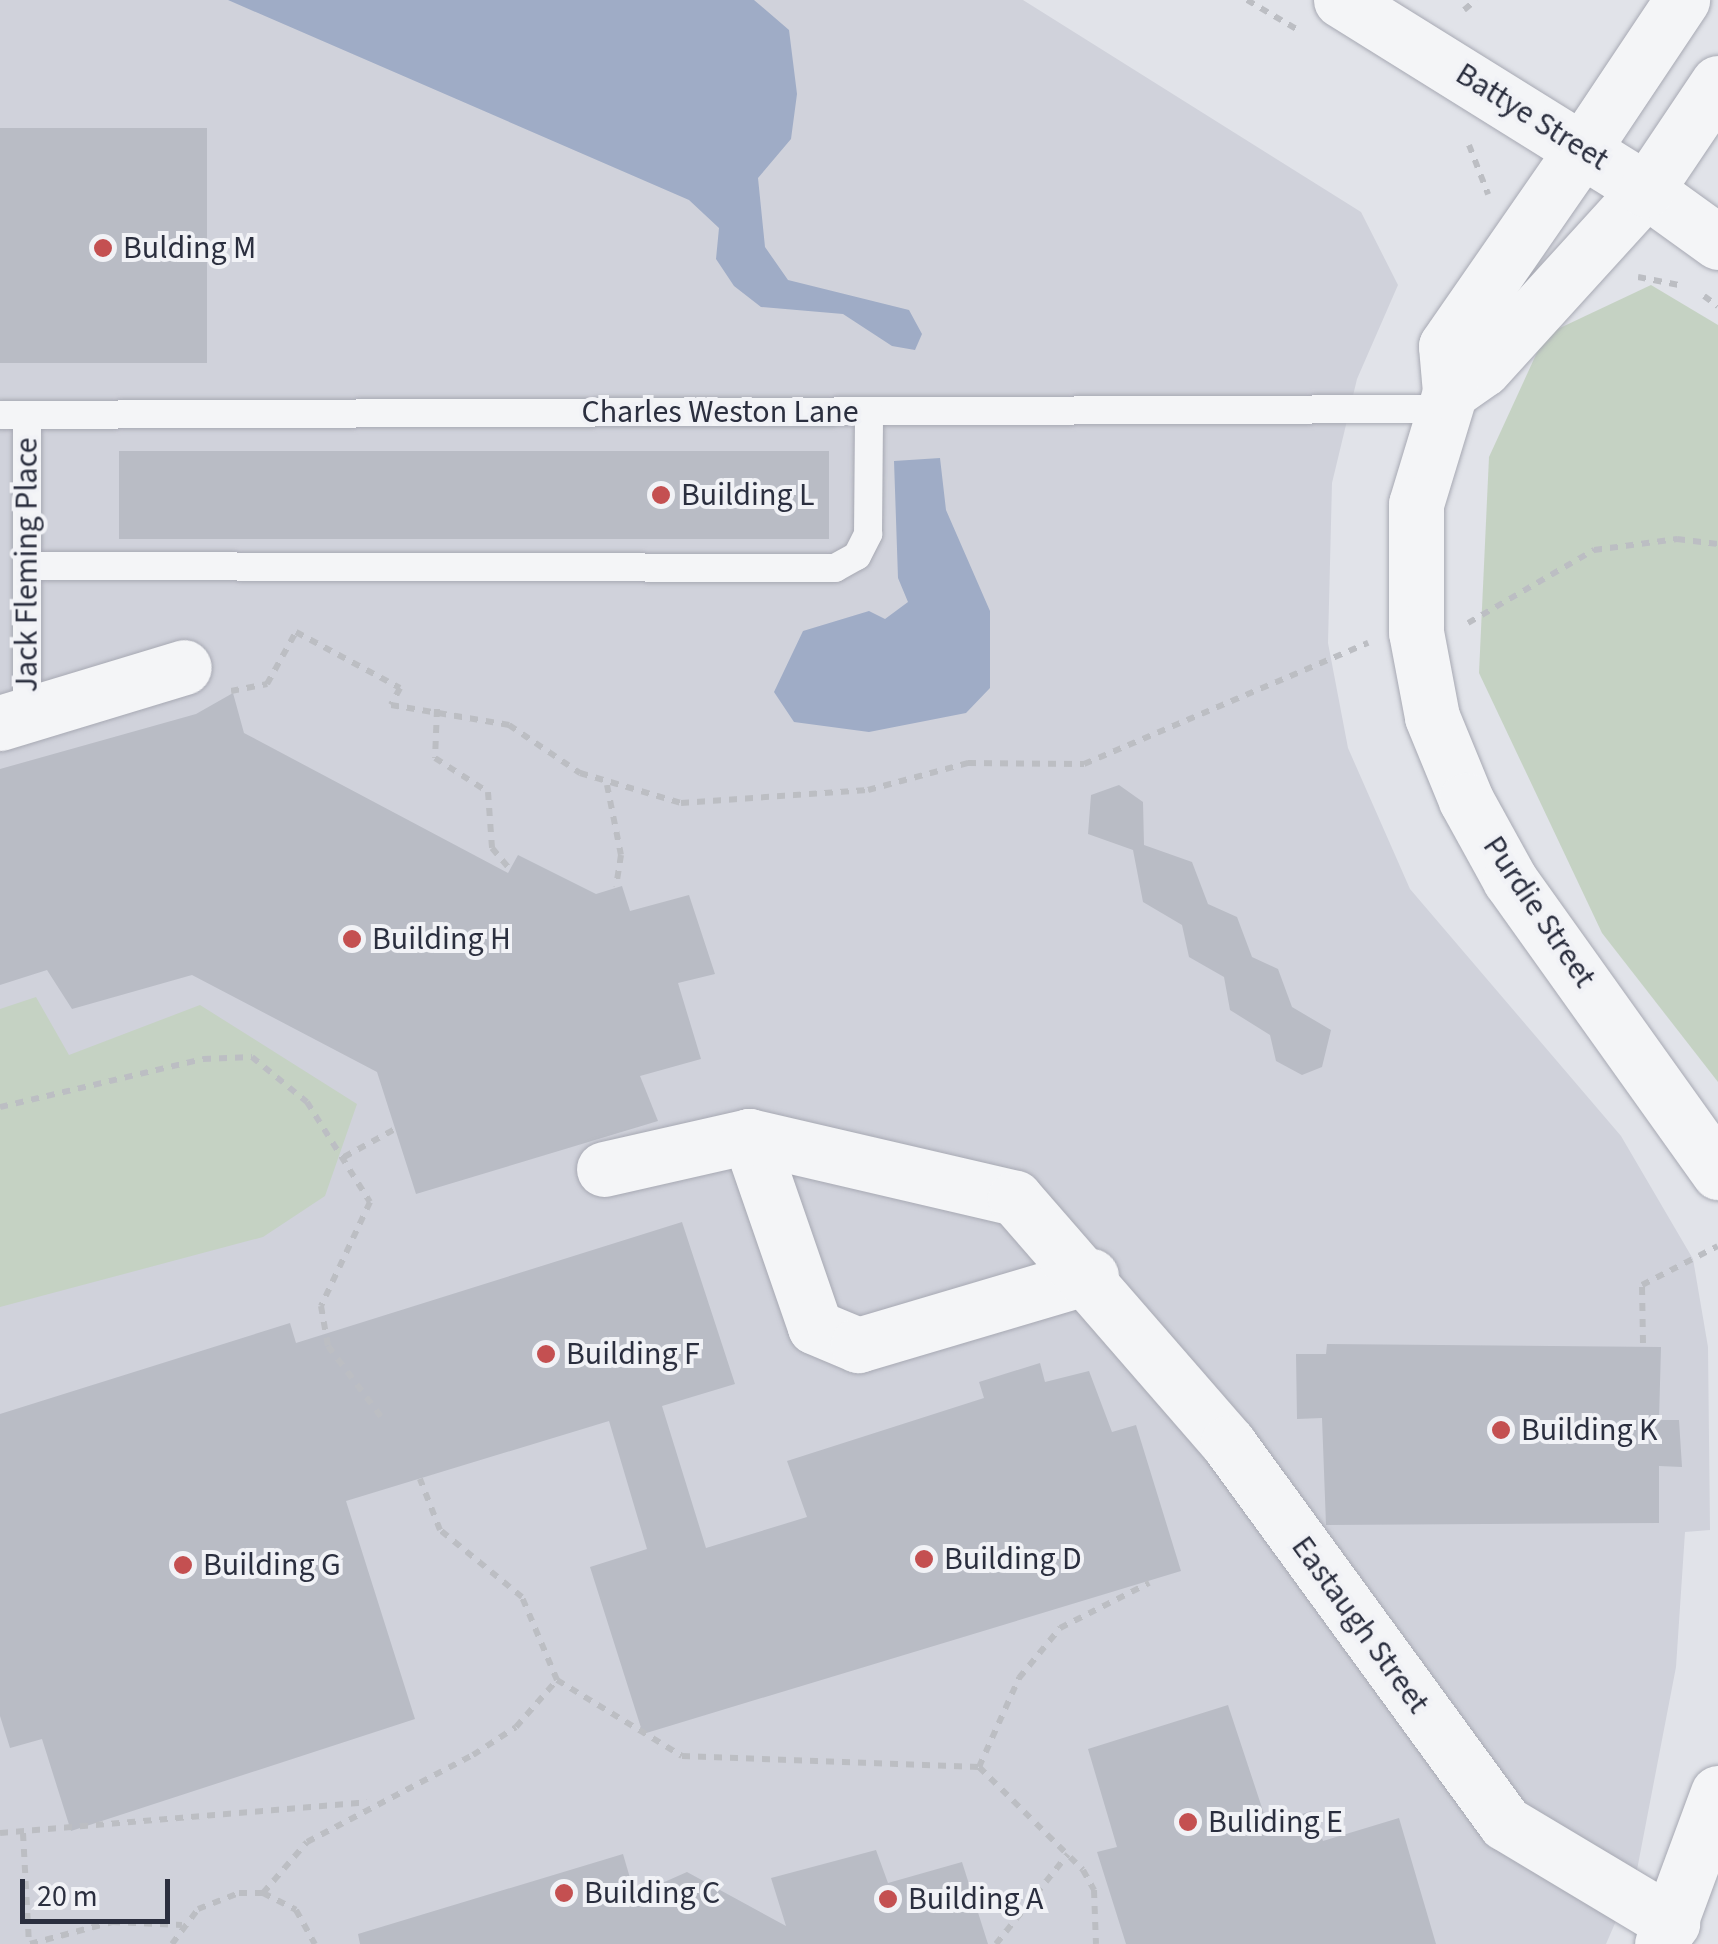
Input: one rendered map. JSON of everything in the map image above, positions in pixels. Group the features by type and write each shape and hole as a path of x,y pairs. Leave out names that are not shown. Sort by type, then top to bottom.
{"street":[{"name":"Purdie Street","path":"1682,0 1446,346 1445,401 1416,504 1416,632 1432,717 1510,880 1718,1172"},
{"name":"Battye Street","path":"1328,21 1584,146 1718,242"},
{"path":"1445,401 1483,369 1646,190 1718,82"},
{"name":"Jack Fleming Place","path":"14,719 184,667"},
{"path":"749,1136 815,1327 858,1345 1090,1276"},
{"name":"Eastaugh Street","path":"604,1169 749,1136 1015,1198 1090,1276 1228,1443 1505,1823 1667,1934"},
{"path":"1667,1934 1718,1793"}],"lane":[{"name":"Charles Weston Lane","path":"14,415 869,412 1445,401"},
{"path":"27,566 836,568 857,556 868,534 869,412"},
{"name":"Jack Fleming Place","path":"14,415 27,566 14,719"}],"path":[{"path":"1248,0 1328,21"},
{"path":"1448,0 1468,12 1476,0"},
{"path":"1454,130 1475,151 1485,215"},
{"path":"184,667 200,697 268,684 296,632 400,688 391,705 437,708 509,725 607,784 681,803 868,790 968,763 1084,764 1302,666 1416,632 1456,628 1594,550 1658,540 1718,544"},
{"path":"437,708 436,758 488,792 492,848 508,866"},
{"path":"607,784 621,855 616,888"},
{"path":"0,1107 203,1059 252,1057 306,1102 370,1202 321,1306 328,1346 382,1418"},
{"path":"344,1157 395,1129"},
{"path":"1643,1343 1642,1285 1718,1246"},
{"path":"420,1480 440,1530 522,1596 557,1680 682,1756 980,1767 1068,1854 1094,1890 1096,1944"},
{"path":"980,1767 1019,1678 1060,1628 1149,1583"},
{"path":"262,1892 307,1842 373,1802 473,1756 516,1727 557,1680"},
{"path":"0,1834 373,1802"},
{"path":"22,1833 29,1944 112,1922 182,1925"},
{"path":"996,1944 1068,1854"},
{"path":"172,1944 182,1925 217,1896 262,1892 296,1910 315,1944"}],"shaded area":[{"path":"0,0 1023,0 1361,212 1398,285 1357,379 1332,483 1328,643 1348,748 1410,889 1621,1136 1693,1259 1708,1347 1710,1530 1685,1532 1676,1667 1636,1875 1606,1944 0,1944"}],"green space":[{"path":"1651,285 1718,325 1718,1082 1602,933 1479,673 1489,457 1545,335"},
{"path":"36,997 69,1055 200,1005 357,1104 325,1196 263,1237 0,1307 0,1009"}],"water":[{"path":"228,0 754,0 789,30 797,94 791,139 758,178 765,247 788,280 909,310 922,334 915,350 892,346 843,314 761,307 734,286 716,259 719,228 689,200"},
{"path":"940,458 946,510 990,611 990,688 966,713 869,732 794,722 774,692 803,631 869,611 885,619 908,602 898,578 894,461"}],"building":[{"name":"Bulding M","path":"0,128 207,128 207,363 0,363"},
{"path":"119,451 829,451 829,539 119,539"},
{"name":"Building H","path":"233,693 244,733 508,873 518,855 596,894 622,886 630,911 689,895 715,974 678,983 701,1059 640,1076 658,1121 416,1194 377,1072 192,975 72,1009 47,970 0,985 0,769 196,714"},
{"path":"1119,785 1143,802 1144,845 1192,862 1208,904 1237,917 1252,957 1278,969 1292,1007 1331,1030 1322,1067 1302,1075 1276,1061 1270,1035 1230,1010 1224,977 1189,957 1182,925 1143,902 1133,850 1088,834 1091,795"},
{"path":"682,1222 735,1384 662,1406 706,1548 807,1517 787,1461 984,1398 979,1382 1040,1363 1045,1382 1089,1371 1112,1432 1136,1425 1181,1571 643,1734 590,1567 647,1549 609,1421 346,1501 415,1719 71,1831 42,1739 10,1748 0,1716 0,1414 290,1323 296,1343"},
{"name":"Building K","path":"1327,1344 1661,1347 1659,1420 1679,1420 1682,1467 1659,1466 1659,1523 1326,1525 1322,1418 1297,1419 1296,1354 1326,1354"},
{"name":"Buliding E","path":"1228,1705 1268,1826 1311,1811 1323,1841 1399,1818 1436,1944 1126,1944 1097,1852 1117,1847 1088,1749"},
{"path":"876,1850 888,1883 962,1862 988,1944 360,1944 358,1934 623,1854 635,1895 687,1872 786,1926 771,1878"}],"place":[{"name":"Bulding M","path":"103,248"},
{"name":"Building L","path":"661,495"},
{"name":"Building H","path":"352,939"},
{"name":"Building F","path":"546,1354"},
{"name":"Building K","path":"1501,1430"},
{"name":"Building D","path":"924,1559"},
{"name":"Building G","path":"183,1565"},
{"name":"Buliding E","path":"1188,1822"},
{"name":"Building C","path":"564,1893"},
{"name":"Building A","path":"888,1899"}]}
